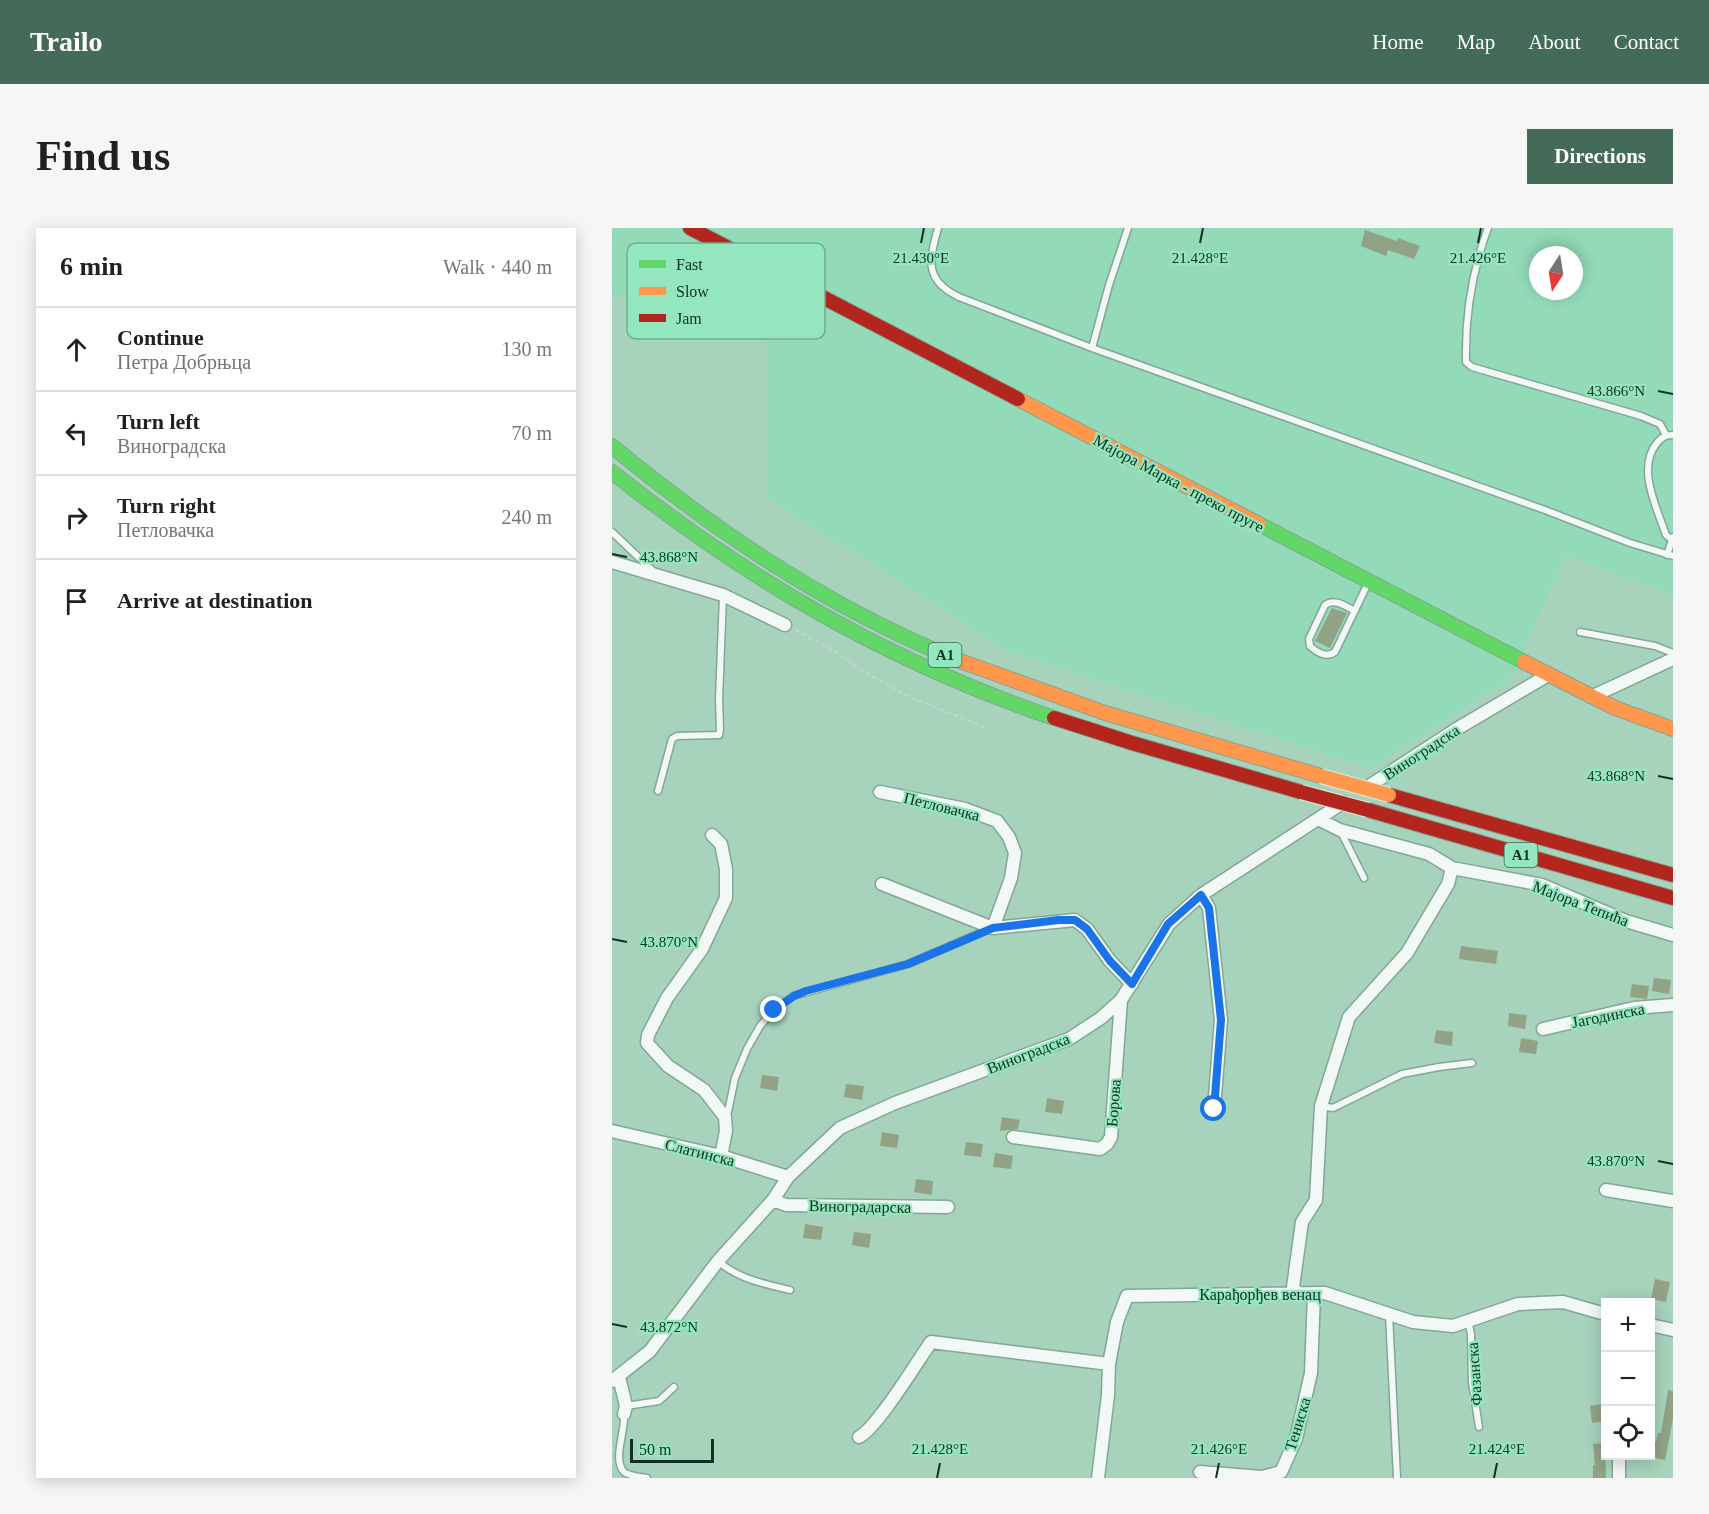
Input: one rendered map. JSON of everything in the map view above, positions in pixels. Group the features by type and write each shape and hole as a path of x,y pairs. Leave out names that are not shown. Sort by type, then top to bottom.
{"main road":[{"name":"Мајора Марка - преко пруге","path":"690,228 719,243"},
{"name":"Мајора Марка - преко пруге","path":"825,298 1591,697 1673,729"},
{"name":"A1","path":"612,446 675,496 756,553 833,600 893,632 947,656 1051,695 1198,741 1673,875"},
{"name":"A1","path":"612,472 665,515 735,565 826,619 902,658 990,696 1142,747 1673,898"}],"street":[{"path":"612,562 723,595 785,625"},
{"path":"1591,697 1673,659"},
{"name":"Виноградска","path":"616,1379 650,1351 718,1262 773,1200 788,1177 840,1128 895,1103 1069,1039 1101,1018 1121,1000 1168,924 1201,895 1455,730 1548,675"},
{"name":"Петловачка","path":"880,792 965,809 997,821 1009,837 1016,853 1011,878 993,928"},
{"name":"Мајора Тепића","path":"1318,819 1340,830 1429,854 1452,868 1542,885 1626,921 1673,935"},
{"path":"712,835 721,844 726,869 726,898 702,949 667,998 648,1035 647,1043 668,1066 704,1090 725,1117 726,1131 721,1156"},
{"path":"1298,1294 1293,1287 1302,1222 1316,1200 1321,1106 1349,1017 1407,953 1448,884 1452,868"},
{"path":"882,884 993,928 1075,920 1087,929 1110,961 1132,984"},
{"path":"1201,895 1209,908 1221,1020 1214,1109"},
{"name":"Борова","path":"1012,1137 1100,1149 1107,1144 1111,1137 1121,1000"},
{"name":"Јагодинска","path":"1543,1029 1634,1008 1673,1005"},
{"name":"Слатинска","path":"612,1131 721,1156 788,1177"},
{"path":"1606,1190 1673,1201"},
{"name":"Виноградарска","path":"773,1200 786,1205 948,1207"},
{"name":"Тениска","path":"1200,1472 1262,1477 1281,1472 1296,1439 1311,1373 1314,1293"},
{"name":"Карађорђев венац","path":"1098,1478 1108,1395 1109,1364 1117,1322 1127,1296 1325,1293 1413,1322 1453,1326 1518,1304 1563,1302 1601,1313"},
{"path":"1655,1326 1673,1330"},
{"path":"859,1437 866,1434 879,1418 931,1342 1109,1364"},
{"path":"616,1379 625,1410"},
{"path":"1619,1460 1619,1478"}],"lane":[{"path":"938,228 930,258 934,276 944,290 1092,348 1670,556 1672,538 1666,535 1650,485 1648,462 1652,449 1670,435 1660,424 1641,416 1472,367 1466,362 1471,289 1480,249 1488,228"},
{"path":"1092,348 1109,285 1128,228"},
{"path":"612,532 658,576"},
{"path":"1355,611 1332,601 1325,605 1309,639 1310,646 1321,654 1333,654 1355,611 1369,582"},
{"path":"658,791 672,739 677,736 719,735 723,595"},
{"path":"1580,632 1655,646 1673,653"},
{"path":"1340,830 1364,878"},
{"path":"725,1117 735,1078 747,1049 760,1026 774,1010 794,996 806,991 908,964 993,928"},
{"path":"1321,1106 1333,1108 1402,1074 1472,1063"},
{"path":"718,1262 751,1280 790,1290"},
{"path":"1389,1314 1397,1478"},
{"name":"Фазанска","path":"1468,1321 1471,1334 1472,1382 1479,1427"},
{"path":"647,1478 626,1474 621,1468 619,1450 625,1410 659,1401 674,1387"}],"path":[{"path":"785,625 835,651 861,670 910,697 985,727"}],"shaded area":[{"path":"612,228 1673,228 1673,596 1566,555 1511,678 1370,768 1008,651 768,498 767,339 825,339 825,243 627,243 627,297 612,295"}],"building":[{"path":"1365,230 1420,246 1414,259 1388,250 1386,256 1361,246"},
{"path":"1332,608 1347,613 1330,648 1315,641"},
{"path":"1461,946 1498,951 1496,964 1459,959"},
{"path":"1654,978 1671,980 1669,994 1652,991"},
{"path":"1632,984 1649,986 1647,999 1630,997"},
{"path":"1509,1013 1527,1015 1525,1029 1508,1026"},
{"path":"1436,1030 1453,1032 1452,1046 1434,1043"},
{"path":"1521,1038 1538,1041 1536,1054 1519,1052"},
{"path":"762,1075 779,1077 777,1091 760,1088"},
{"path":"846,1084 864,1086 862,1100 844,1097"},
{"path":"1047,1098 1064,1101 1062,1114 1045,1112"},
{"path":"1002,1117 1020,1120 1018,1129 1000,1131"},
{"path":"882,1132 899,1135 897,1148 880,1146"},
{"path":"966,1142 983,1144 981,1157 964,1155"},
{"path":"995,1153 1013,1156 1011,1169 993,1167"},
{"path":"916,1179 933,1181 932,1195 914,1192"},
{"path":"805,1224 823,1227 821,1240 803,1238"},
{"path":"854,1232 871,1234 869,1248 852,1245"},
{"path":"1655,1279 1670,1282 1666,1302 1651,1298"},
{"path":"1668,1390 1673,1391 1673,1419 1665,1460 1655,1458 1655,1442 1658,1433 1661,1433"},
{"path":"1601,1404 1601,1422 1592,1423 1590,1406"},
{"path":"1601,1443 1601,1460 1605,1460 1606,1478 1593,1478 1593,1465 1595,1465 1593,1444"}],"traffic: fast":[{"path":"612,446 693,510 779,568 869,619 963,662"},
{"path":"612,472 715,548 768,583 822,614 934,671 1054,718"},
{"path":"1259,524 1524,662"}],"traffic: slow":[{"path":"1018,399 1259,524"},
{"path":"963,662 1105,713 1321,776"},
{"path":"1524,662 1615,708 1673,729"},
{"path":"1321,776 1389,795"}],"traffic: jam":[{"path":"690,228 719,243"},
{"path":"825,298 1018,399"},
{"path":"1054,718 1301,792"},
{"path":"1301,792 1368,810"},
{"path":"1389,795 1673,875"},
{"path":"1368,810 1673,898"}],"route":[{"path":"774,1010 794,996 806,991 908,964 993,928 1058,920 1075,920 1087,929 1110,961 1132,984 1168,924 1201,895 1209,908 1221,1020 1214,1109"}]}
